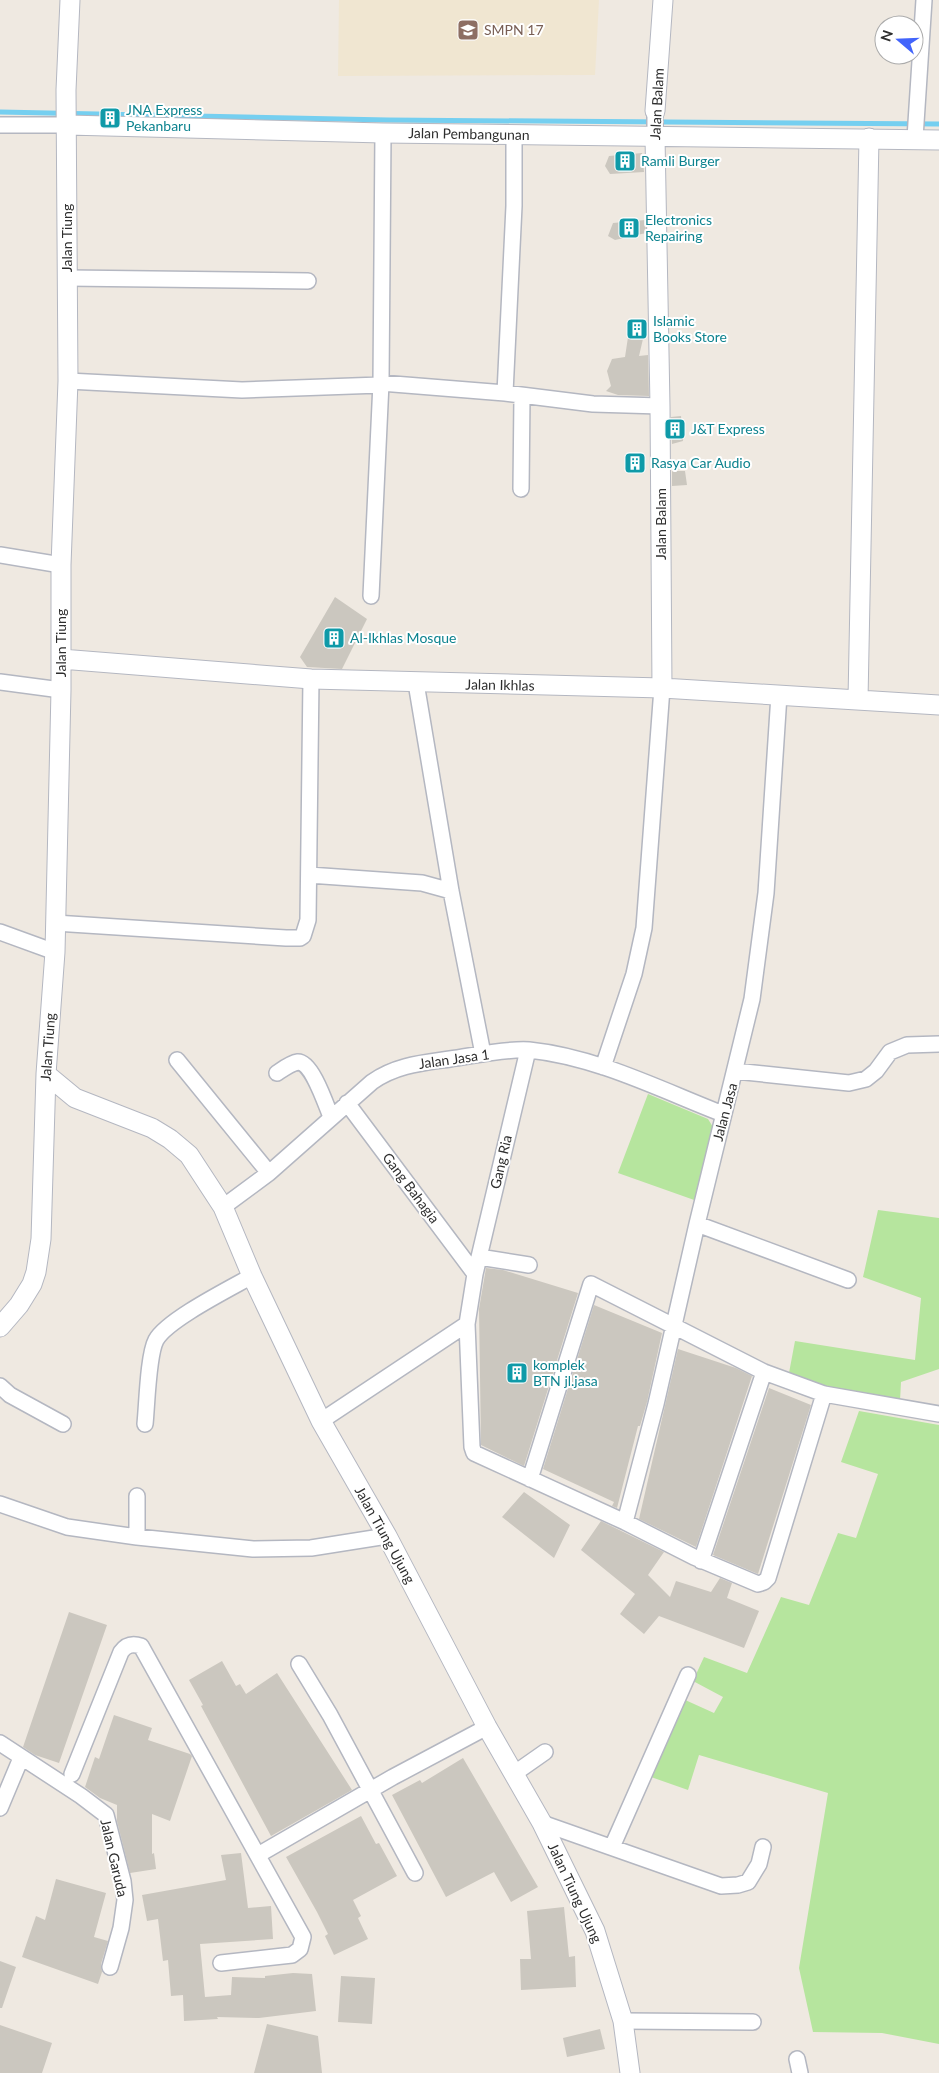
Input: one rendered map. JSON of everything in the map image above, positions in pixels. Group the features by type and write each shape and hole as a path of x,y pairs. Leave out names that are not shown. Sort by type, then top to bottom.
{"street":[{"name":"Jalan Tiung","path":"0,1327 19,1305 32,1284 36,1272 41,1239 46,1074 55,952 61,690 61,565 68,381 66,90 70,0"},
{"name":"Jalan Balam","path":"662,688 660,406 654,135 663,0"},
{"path":"915,138 924,0"},
{"name":"Jalan Pembangunan","path":"0,125 67,122 383,133 915,138 939,140"},
{"path":"370,596 380,384 383,133"},
{"path":"504,393 514,206 514,134"},
{"path":"858,700 869,138"},
{"path":"67,278 308,281"},
{"path":"68,381 242,390 380,384 504,393 593,404 660,406"},
{"path":"521,489 522,396"},
{"path":"0,555 61,565"},
{"name":"Jalan Ikhlas","path":"61,660 312,679 662,688 939,705"},
{"path":"55,922 300,938 306,933 308,920 312,679"},
{"path":"0,682 61,690"},
{"path":"416,683 451,891 483,1054"},
{"path":"604,1067 634,974 644,928 662,688"},
{"name":"Jalan Jasa","path":"625,1522 656,1404 723,1114 736,1072 752,999 766,893 779,695"},
{"path":"308,875 422,883 451,891"},
{"path":"0,932 55,952"},
{"path":"736,1072 849,1083 866,1079 872,1075 890,1052 907,1046 939,1044"},
{"name":"Jalan Jasa 1","path":"223,1207 269,1173 347,1103 385,1072 408,1065 483,1054 528,1050 570,1057 604,1067 723,1114"},
{"name":"Gang Ria","path":"528,1050 475,1274 467,1324 472,1447 474,1453 481,1458 530,1479"},
{"path":"177,1060 269,1173"},
{"path":"276,1073 296,1062 303,1063 310,1069 331,1117"},
{"name":"Jalan Tiung Ujung","path":"46,1074 76,1098 152,1128 170,1139 189,1155 223,1207 252,1276 321,1421 387,1536 487,1726 542,1823 595,1930 624,2021 630,2073"},
{"name":"Gang Bahagia","path":"347,1103 475,1274"},
{"path":"697,1224 848,1280"},
{"path":"479,1257 529,1265"},
{"path":"145,1424 150,1366 155,1341 167,1325 252,1276"},
{"path":"824,1394 768,1578 758,1584 701,1561 625,1522 530,1479 592,1284 764,1372 824,1394 939,1414"},
{"path":"321,1421 467,1324"},
{"path":"701,1561 764,1372"},
{"path":"0,1386 17,1400 63,1424"},
{"path":"137,1496 137,1537"},
{"path":"0,1504 67,1526 137,1537 253,1549 288,1550 387,1536"},
{"path":"72,1774 121,1652 131,1644 141,1646 303,1937 300,1949 292,1955 220,1963"},
{"path":"299,1664 330,1715 415,1873"},
{"path":"612,1848 688,1675"},
{"path":"258,1855 487,1726"},
{"name":"Jalan Garuda","path":"0,1743 106,1815 123,1881 125,1900 121,1928 110,1967"},
{"path":"514,1773 545,1752"},
{"path":"0,1808 21,1758"},
{"path":"542,1823 721,1886 738,1885 748,1882 759,1864 763,1847"},
{"path":"624,2021 753,2022"}],"shaded area":[{"name":"SMPN 17","path":"339,0 599,0 595,75 338,76"}],"green space":[{"path":"648,1094 708,1119 713,1127 697,1201 618,1173"},
{"path":"878,1210 939,1218 939,1369 901,1382 900,1401 832,1389 789,1373 795,1341 915,1360 921,1298 863,1277"},
{"path":"859,1411 939,1425 939,2044 882,2033 813,2032 799,1968 828,1793 699,1755 688,1790 651,1777 683,1699 714,1713 723,1697 693,1681 704,1657 747,1673 781,1597 809,1605 838,1533 856,1538 878,1474 841,1462"}],"building":[{"name":"Ramli Burger","path":"642,153 644,172 610,174 605,166 609,156"},
{"name":"Electronics Repairing","path":"645,220 646,233 615,240 608,236 613,223"},
{"path":"630,324 646,326 639,356 648,355 649,396 618,395 606,391 611,386 607,371 612,359 625,357"},
{"name":"J&T Express","path":"681,416 683,441 672,444 671,417"},
{"path":"672,471 685,471 687,485 672,486"},
{"name":"Al-Ikhlas Mosque","path":"335,597 367,619 342,669 307,667 300,657"},
{"name":"komplek BTN jl.jasa","path":"486,1268 503,1270 578,1293 524,1466 481,1445 479,1309"},
{"name":"komplek BTN jl.jasa","path":"594,1305 662,1333 647,1402 640,1426 638,1426 617,1508 612,1506 614,1502 543,1469"},
{"path":"678,1349 736,1368 752,1376 696,1547 639,1519"},
{"path":"769,1388 811,1405 758,1574 713,1555"},
{"path":"524,1492 570,1525 554,1558 502,1517"},
{"path":"601,1521 664,1552 648,1575 670,1597 676,1581 711,1592 720,1578 732,1583 727,1598 759,1611 744,1648 659,1616 644,1634 620,1614 635,1594 581,1550"},
{"path":"69,1612 107,1625 59,1763 35,1755 23,1747"},
{"path":"222,1661 236,1686 240,1684 246,1694 277,1673 352,1790 271,1836 189,1680"},
{"path":"114,1715 152,1728 148,1740 192,1756 170,1821 152,1814 152,1854 154,1853 156,1869 130,1873 117,1821 117,1805 100,1798 85,1787 95,1757 99,1759"},
{"path":"463,1758 538,1887 511,1902 494,1872 446,1897 392,1795 420,1780 422,1783"},
{"path":"361,1816 376,1844 379,1843 397,1876 353,1900 361,1916 358,1918 368,1939 334,1955 325,1936 328,1934 286,1857"},
{"path":"241,1853 248,1908 271,1906 273,1939 200,1944 205,1997 231,1995 232,1977 265,1978 265,1976 293,1973 312,1974 316,2011 259,2018 217,2017 218,2019 184,2021 183,1995 171,1996 168,1960 163,1961 158,1919 147,1921 142,1895 226,1880 221,1855"},
{"path":"56,1879 106,1893 94,1937 108,1941 101,1964 102,1972 98,1984 22,1957 36,1916 45,1920"},
{"path":"564,1907 569,1957 575,1956 576,1987 521,1990 520,1959 531,1959 527,1911"},
{"path":"0,1961 16,1967 2,2008 0,2008"},
{"path":"341,1976 375,1978 372,2024 338,2022"},
{"path":"267,2024 318,2036 322,2073 254,2073"},
{"path":"0,2025 52,2043 42,2073 0,2073"},
{"path":"600,2029 605,2049 567,2057 563,2038"}],"waterway":[{"path":"0,112 388,120 939,124"}],"place":[{"name":"SMPN 17","path":"468,30"},
{"name":"JNA Express Pekanbaru","path":"110,118"},
{"name":"Ramli Burger","path":"625,161"},
{"name":"Electronics Repairing","path":"629,228"},
{"name":"Islamic Books Store","path":"637,329"},
{"name":"J&T Express","path":"675,429"},
{"name":"Rasya Car Audio","path":"635,463"},
{"name":"Al-Ikhlas Mosque","path":"334,638"},
{"name":"komplek BTN jl.jasa","path":"517,1373"}]}
